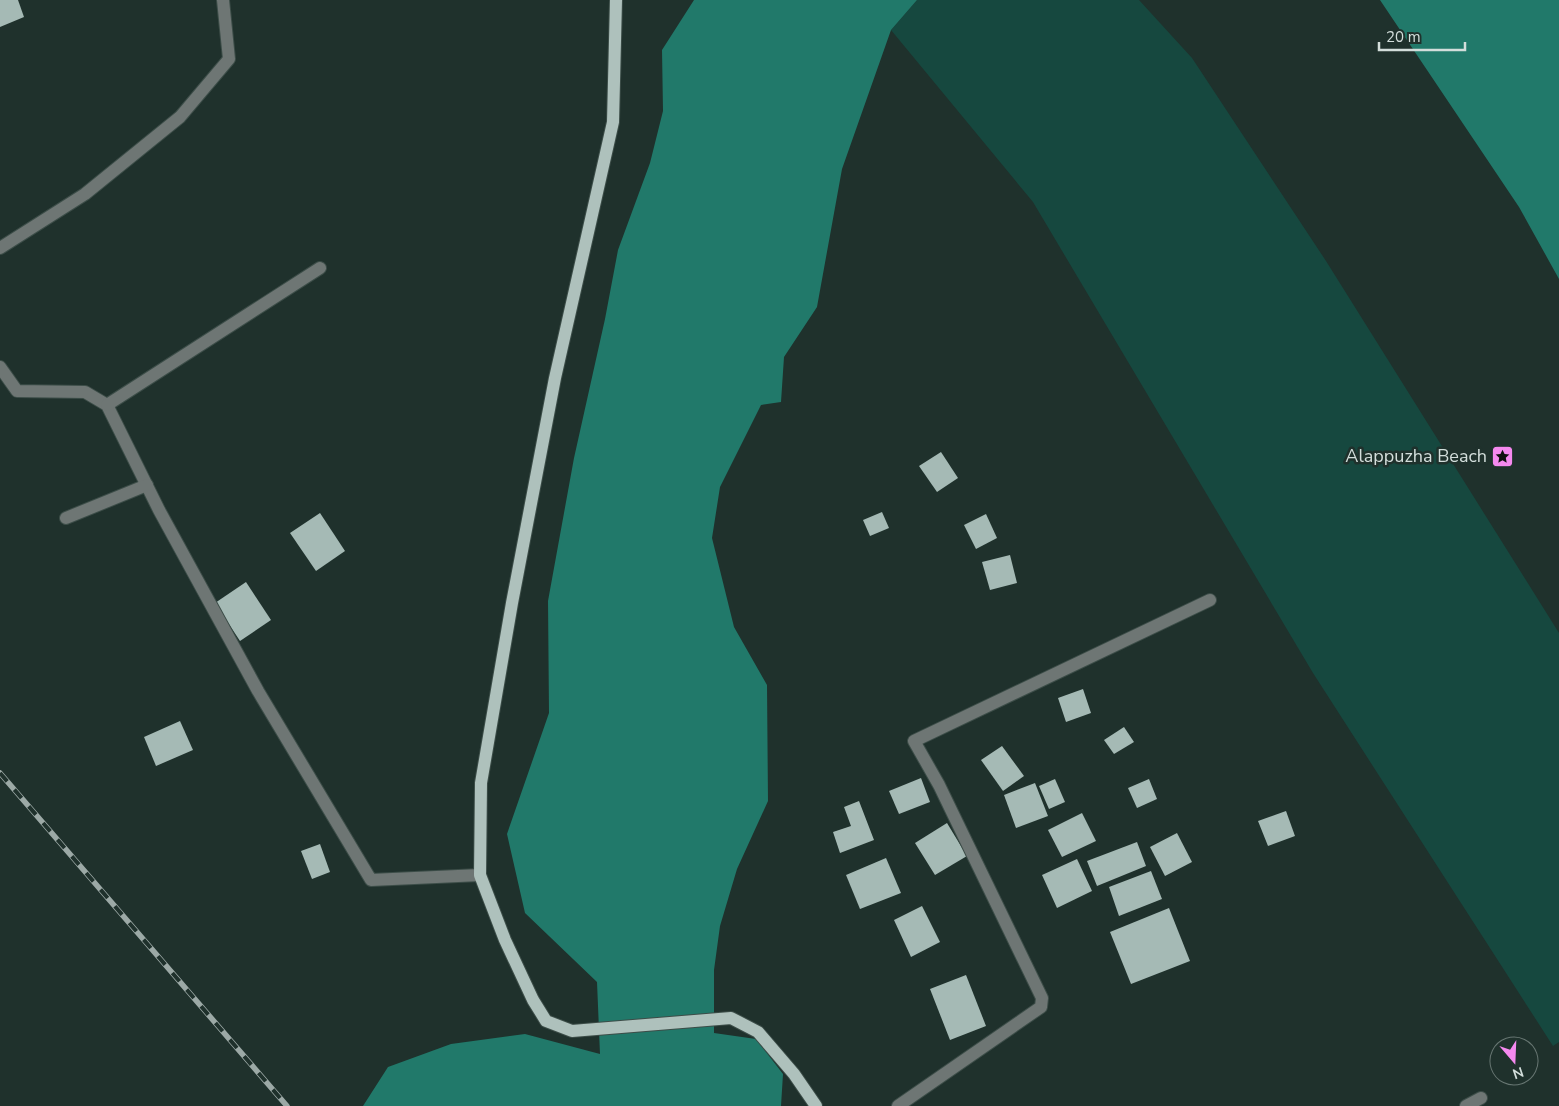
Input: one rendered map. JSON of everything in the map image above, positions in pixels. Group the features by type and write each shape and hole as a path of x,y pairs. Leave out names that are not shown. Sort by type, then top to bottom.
{"main road":[{"path":"616,0 613,122 554,378 512,603 481,783 480,875 505,940 533,1000 546,1021 572,1031 731,1018 758,1032 794,1074 816,1106"}],"street":[{"path":"0,248 85,194 180,117 229,59 223,0"},
{"path":"107,405 320,268"},
{"path":"0,367 16,390 85,392 107,405 147,485 258,691 371,880 480,875"},
{"path":"66,518 147,485"},
{"path":"898,1106 1041,1007 1042,998 943,794 914,741 1210,600"},
{"path":"1466,1106 1481,1098"}],"shaded area":[{"path":"694,0 917,0 891,30 842,169 817,307 784,357 781,402 761,405 720,487 712,538 734,627 767,685 768,801 737,869 720,926 714,970 714,1033 756,1039 783,1074 781,1106 363,1106 388,1067 451,1044 525,1034 600,1054 597,982 525,913 507,834 549,713 548,601 574,458 605,319 618,250 650,163 663,111 662,50"},
{"path":"917,0 1139,0 1192,58 1326,261 1559,633 1559,1042 1553,1046 1313,673 1033,202 891,30"},
{"path":"1380,0 1559,0 1559,279 1519,207"}],"building":[{"path":"0,0 18,0 24,17 0,27"},
{"path":"941,452 958,478 937,492 919,466"},
{"path":"882,512 889,528 870,536 863,520"},
{"path":"320,513 345,551 316,571 290,533"},
{"path":"986,514 997,538 976,549 964,525"},
{"path":"1010,555 1017,583 990,590 982,562"},
{"path":"246,582 271,620 240,641 215,603"},
{"path":"1083,689 1091,713 1066,722 1058,698"},
{"path":"180,721 193,750 156,766 144,737"},
{"path":"1124,727 1134,742 1114,754 1104,740"},
{"path":"1002,746 1024,776 1003,791 981,760"},
{"path":"921,778 930,802 899,814 889,791"},
{"path":"1055,779 1065,802 1049,809 1039,786"},
{"path":"1149,779 1157,799 1137,808 1128,788"},
{"path":"1035,783 1048,816 1016,828 1004,795"},
{"path":"859,801 874,840 840,853 833,832 851,826 844,807"},
{"path":"1286,811 1295,836 1268,846 1258,821"},
{"path":"1082,813 1096,841 1062,857 1048,830"},
{"path":"947,823 967,856 935,875 915,843"},
{"path":"1177,833 1192,862 1165,876 1150,847"},
{"path":"1137,842 1146,866 1097,886 1087,861"},
{"path":"320,844 330,872 312,879 301,851"},
{"path":"886,858 901,893 860,909 846,875"},
{"path":"1077,859 1092,891 1057,908 1042,875"},
{"path":"1151,871 1162,899 1119,916 1109,887"},
{"path":"922,906 940,942 911,957 894,920"},
{"path":"1169,908 1190,961 1131,984 1110,932"},
{"path":"966,975 986,1026 950,1040 930,989"}],"railway":[{"path":"0,773 287,1106"}],"place":[{"name":"Alappuzha Beach","path":"1503,456"}]}
